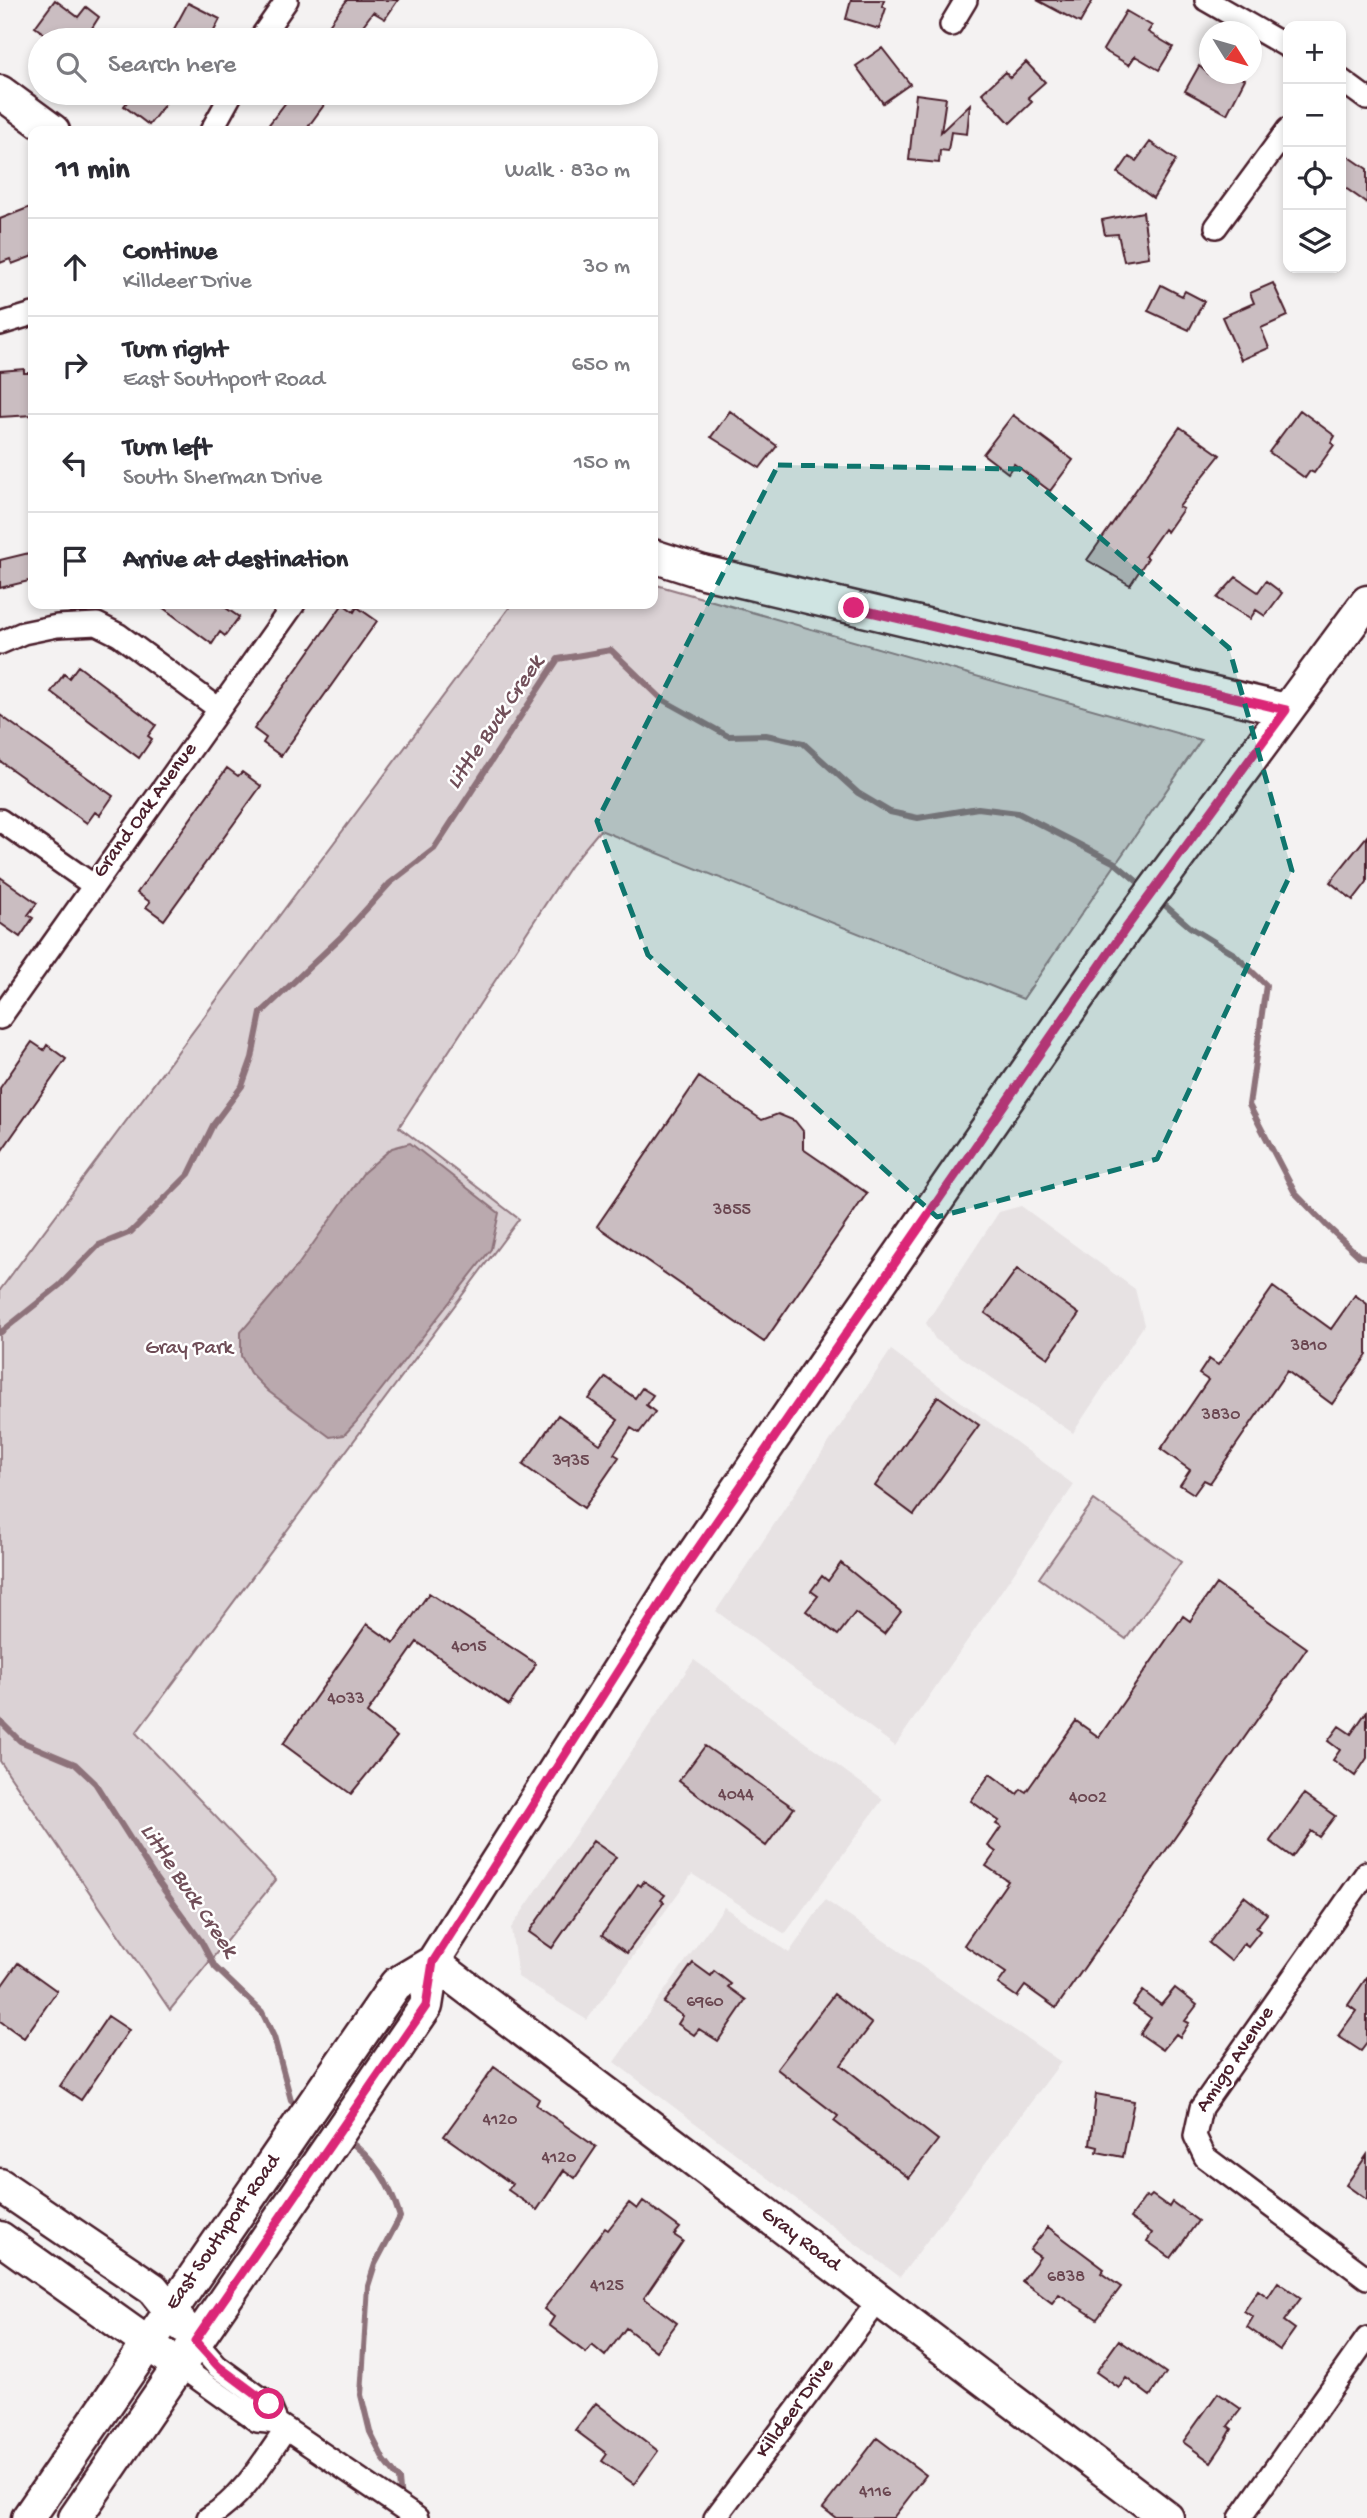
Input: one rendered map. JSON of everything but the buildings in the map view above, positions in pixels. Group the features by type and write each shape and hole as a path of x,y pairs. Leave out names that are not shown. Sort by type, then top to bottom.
{"main road":[{"path":"0,92 46,126"},
{"path":"658,558 703,572 1286,710"},
{"name":"East Southport Road","path":"28,2518 303,2185 426,2006 433,1962 672,1586 1126,928 1367,602"},
{"name":"East Southport Road","path":"75,2518 281,2151 396,1984 433,1962"},
{"name":"Gray Road","path":"433,1962 1167,2518"},
{"path":"0,2185 153,2289 174,2340"},
{"path":"0,2238 174,2340"}],"street":[{"path":"267,28 287,0"},
{"path":"951,25 966,0"},
{"path":"1206,0 1283,44"},
{"path":"1346,84 1367,99"},
{"path":"214,126 225,105"},
{"path":"1216,227 1283,136"},
{"path":"2,323 28,315"},
{"path":"2,323 28,322"},
{"name":"Grand Oak Avenue","path":"0,1018 290,609"},
{"path":"0,643 57,626 97,624 119,635 219,709"},
{"path":"0,820 93,885"},
{"name":"Amigo Avenue","path":"1367,1872 1201,2108 1195,2136 1205,2157 1367,2278"},
{"name":"Killdeer Drive","path":"715,2518 879,2300"},
{"path":"1240,2518 1367,2338"},
{"path":"174,2340 257,2421 281,2426 416,2518"},
{"path":"174,2340 218,2366 269,2404 281,2426"},
{"path":"208,2518 227,2506 246,2486 281,2426"}],"highlighted area":[{"path":"778,465 1020,469 1229,648 1292,871 1157,1159 937,1217 648,955 597,821"}],"shaded area":[{"path":"410,1143 499,1213 491,1249 356,1422 344,1435 330,1437 268,1391 250,1373 241,1356 241,1332 298,1265 364,1172 392,1148"},
{"path":"1021,1206 1135,1289 1144,1325 1073,1433 935,1339 926,1323 999,1212"},
{"path":"891,1350 1074,1485 895,1746 716,1611"},
{"path":"694,1660 883,1799 785,1934 692,1874 587,2020 518,1977 511,1928"},
{"path":"825,1900 1061,2062 900,2277 614,2062 724,1907 789,1953"}],"green space":[{"name":"Gray Park","path":"658,585 1201,740 1023,999 600,830 571,865 399,1127 519,1219 136,1733 276,1880 170,2010 0,1761 0,1290 508,609 658,609"},
{"path":"1094,1500 1181,1562 1126,1639 1039,1578"}],"waterway":[{"name":"Little Buck Creek","path":"0,1333 60,1285 99,1245 131,1232 189,1174 213,1125 242,1086 252,1058 261,1013 341,937 390,883 434,849 558,659 611,650 663,700 728,736 766,735 803,743 858,793 890,812 918,818 978,808 1018,813 1115,863 1145,888"},
{"name":"Little Buck Creek","path":"1159,900 1190,927 1234,954 1266,985 1249,1105 1295,1193 1359,1256 1367,1258"},
{"name":"Little Buck Creek","path":"0,1721 20,1741 75,1764 95,1783 156,1879 201,1941 215,1967 262,2012 274,2037 291,2100 301,2108"},
{"name":"Little Buck Creek","path":"345,2138 365,2154 380,2172 400,2217 375,2264 368,2286 361,2395 370,2432 384,2460 399,2479 401,2502"}],"route":[{"path":"269,2404 218,2366 195,2341 426,2006 433,1962 483,1888 672,1586 1126,928 1286,710 854,608"}]}
